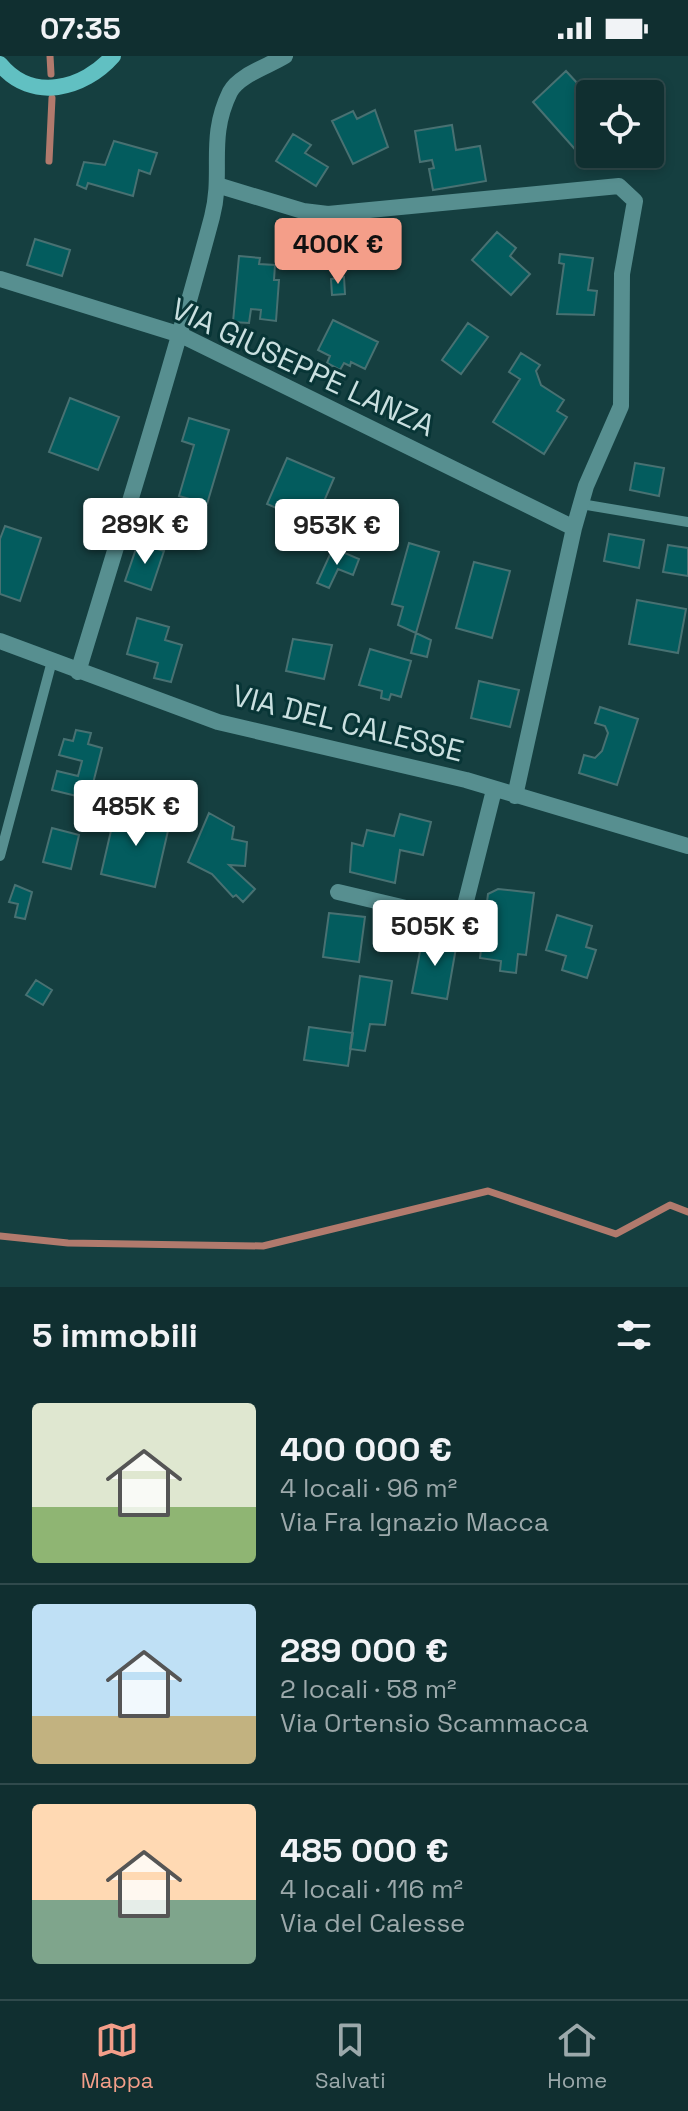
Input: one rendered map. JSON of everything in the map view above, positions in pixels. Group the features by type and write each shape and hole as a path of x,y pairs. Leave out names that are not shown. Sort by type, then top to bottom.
{"main road":[{"path":"0,64 22,81 53,89 86,80 113,56"}],"street":[{"path":"78,672 181,335 217,185 216,127 231,89 285,56"},
{"path":"217,185 303,211 328,214 619,186 635,201 622,274 621,406 574,528 515,796"},
{"name":"VIA GIUSEPPE LANZA","path":"0,279 181,335 574,528"},
{"name":"VIA DEL CALESSE","path":"0,641 218,722 466,780 688,846"},
{"path":"338,892 461,921 494,790"}],"lane":[{"path":"581,504 688,522"},
{"path":"0,856 52,661"}],"building":[{"path":"566,71 576,82 576,150 533,102"},
{"path":"375,110 388,147 353,164 332,121 353,111 357,119"},
{"path":"452,125 456,150 480,146 486,181 433,190 429,169 434,168 432,160 420,162 415,131"},
{"path":"293,134 311,145 305,153 328,167 316,186 276,161"},
{"path":"114,141 157,153 150,174 139,170 133,196 88,183 86,189 77,185 84,162 105,165"},
{"path":"497,232 516,248 510,256 530,274 511,295 472,260"},
{"path":"35,239 70,250 62,276 27,265"},
{"path":"560,254 593,258 588,290 597,291 594,315 557,314 564,264 559,263"},
{"path":"239,256 260,258 259,264 275,265 274,280 279,280 276,321 260,319 261,310 251,309 249,323 233,322"},
{"path":"344,277 345,294 332,295 331,279"},
{"path":"333,320 378,342 365,369 351,362 350,366 344,363 340,370 327,363 330,356 318,350"},
{"path":"468,323 488,337 461,374 442,360"},
{"path":"521,353 540,365 536,371 541,385 564,400 557,411 567,417 544,454 493,422 520,379 509,372"},
{"path":"70,398 119,417 98,470 49,452"},
{"path":"189,418 229,430 207,504 179,496 194,445 182,441"},
{"path":"287,458 334,478 319,513 293,501 288,513 267,504"},
{"path":"635,463 664,468 659,496 630,490"},
{"path":"5,526 41,538 20,601 0,594 0,539"},
{"path":"609,534 644,540 639,568 604,561"},
{"path":"138,543 164,551 151,590 125,581"},
{"path":"409,543 439,552 416,633 398,625 403,607 392,604"},
{"path":"668,545 688,548 688,576 663,572"},
{"path":"333,548 359,559 353,575 338,569 329,588 317,583"},
{"path":"474,562 510,571 492,638 456,628"},
{"path":"637,600 686,609 678,653 629,644"},
{"path":"137,618 169,627 165,640 182,645 171,682 154,678 158,663 127,654"},
{"path":"416,633 431,640 427,657 411,653"},
{"path":"293,639 332,645 324,679 286,671"},
{"path":"370,649 411,661 401,697 391,694 389,700 381,698 382,691 359,685"},
{"path":"479,681 519,690 510,727 471,718"},
{"path":"600,707 638,719 617,785 579,773 584,755 595,758 602,751 608,733 605,726 595,723"},
{"path":"76,730 91,733 88,744 102,748 89,799 52,790 57,771 78,776 82,761 59,755 64,739 73,741"},
{"path":"116,809 170,822 155,887 101,874"},
{"path":"209,813 234,827 232,839 247,842 245,866 229,865 255,889 243,902 236,895 233,897 212,874 188,862"},
{"path":"400,814 431,822 423,855 400,850 395,883 350,872 352,843 363,846 367,830 394,836"},
{"path":"52,828 79,835 71,869 43,862"},
{"path":"15,885 32,892 25,919 15,917 18,904 9,902"},
{"path":"498,889 534,893 526,955 518,954 516,973 500,971 501,961 480,958 488,894"},
{"path":"329,913 365,917 359,962 323,957"},
{"path":"557,915 592,926 586,947 596,950 587,978 562,970 566,956 546,950"},
{"path":"423,936 457,942 447,999 412,993"},
{"path":"360,976 392,981 385,1025 370,1024 365,1051 350,1049"},
{"path":"36,980 52,990 43,1005 26,995"},
{"path":"309,1027 353,1033 348,1066 304,1060"}],"waterway":[{"path":"50,56 51,74"},
{"path":"49,161 52,98"},
{"path":"0,1236 68,1243 263,1246 488,1191 616,1234 670,1205 688,1212"}]}
